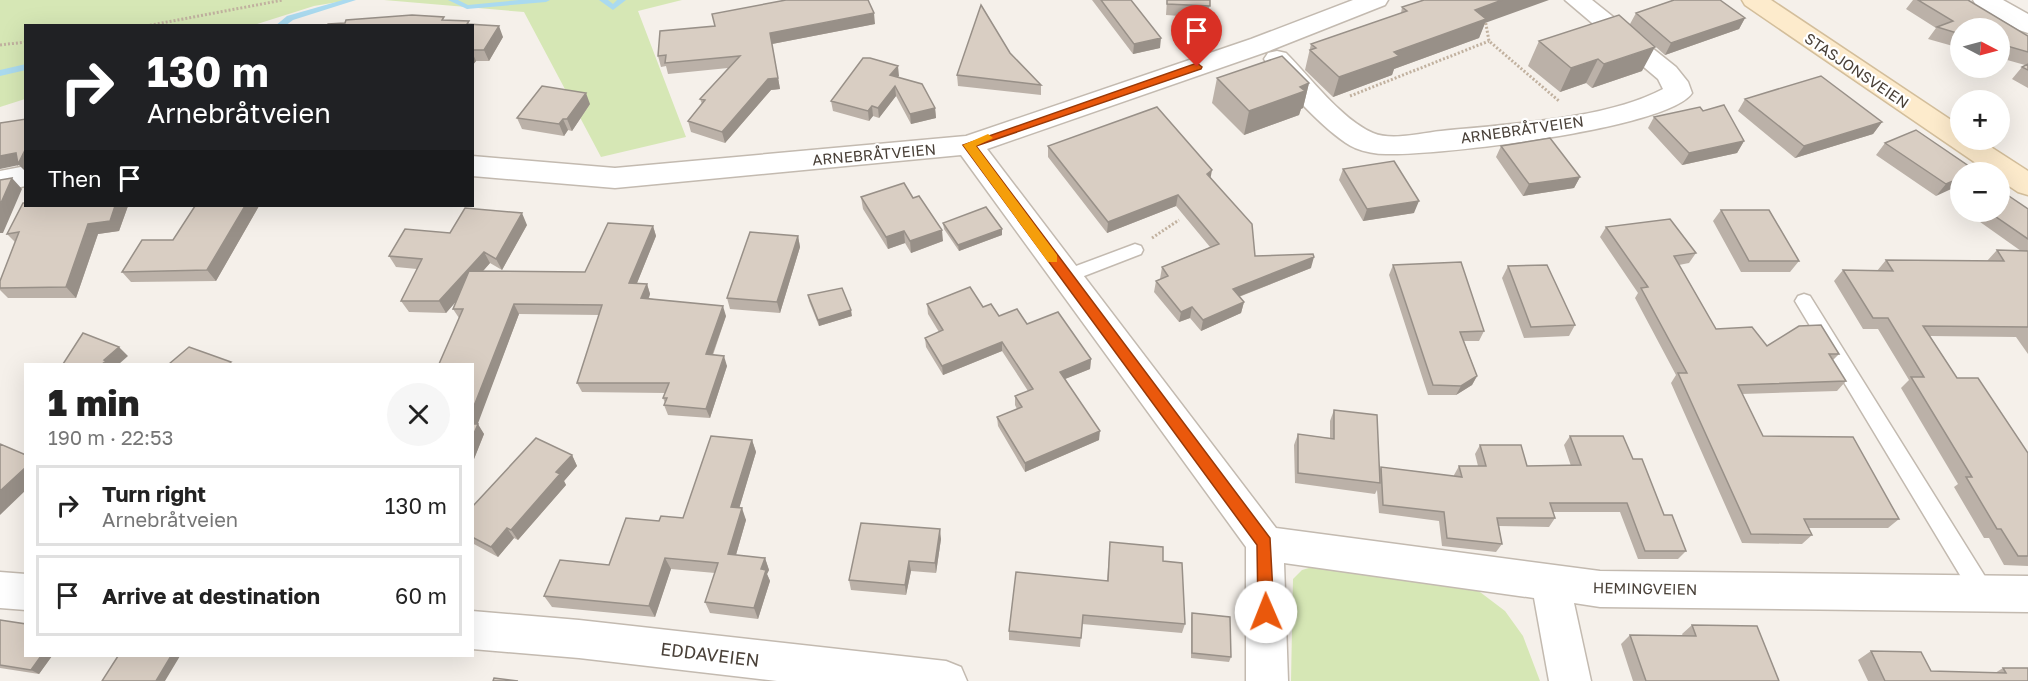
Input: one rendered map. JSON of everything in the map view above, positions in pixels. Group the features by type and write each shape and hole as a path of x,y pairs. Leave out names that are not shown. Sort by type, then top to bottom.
{"street":[{"name":"ARNEBRÅTVEIEN","path":"474,166 615,178 969,145 1260,45 1376,0"},
{"name":"ARNEBRÅTVEIEN","path":"1260,45 1358,138 1386,145 1582,121 1659,103 1672,97 1678,88 1667,73 1577,0"},
{"name":"STASJONSVEIEN","path":"1754,0 1950,132"},
{"path":"1985,0 2028,25"},
{"path":"969,145 1265,543 1268,681"},
{"name":"STASJONSVEIEN","path":"1977,150 2028,185"},
{"path":"0,181 24,177"},
{"name":"HEMINGVEIEN","path":"1265,543 1600,589 2028,594"},
{"path":"1551,584 1570,681"},
{"path":"0,590 24,592"},
{"name":"EDDAVEIEN","path":"474,630 579,639 946,681"}],"lane":[{"path":"1066,277 1135,250"},
{"path":"1804,301 1983,593"}],"path":[{"path":"157,24 283,0"},
{"path":"1485,18 1489,40 1582,121"},
{"path":"1324,106 1489,40"},
{"path":"0,45 24,42"},
{"path":"1135,250 1179,220"}],"green space":[{"path":"0,0 350,0 314,6 257,24 24,24 24,99 0,107"},
{"path":"384,0 682,0 638,11 686,137 601,157 524,12"},
{"path":"1319,565 1476,589 1505,611 1523,636 1540,681 1291,681 1293,579 1302,570"}],"building":[{"path":"786,0 868,0 874,13 770,33 778,78 768,79 722,132 688,121 705,100 700,99 740,56 665,63 666,55 658,56 660,31 715,26 712,14"},
{"path":"1101,0 1131,0 1161,38 1134,44"},
{"path":"1167,0 1210,0 1210,6 1167,4"},
{"path":"1424,0 1502,0 1475,10 1486,19 1394,52 1399,56 1339,77 1310,50 1316,48 1311,44 1407,11 1402,7"},
{"path":"1674,0 1720,0 1745,18 1671,43 1636,13"},
{"path":"1918,0 1968,0 1998,18 1950,18"},
{"path":"981,5 1010,53 1041,85 957,75"},
{"path":"412,15 444,17 442,20 469,21 467,24 328,24 345,23 346,20"},
{"path":"1619,15 1655,47 1604,64 1598,59 1571,68 1539,41"},
{"path":"1950,22 1950,31 1937,27"},
{"path":"474,24 499,26 484,50 474,50"},
{"path":"2010,25 2028,36 2028,52 2010,47"},
{"path":"1282,56 1309,83 1300,87 1305,91 1249,111 1217,78"},
{"path":"863,58 898,66 890,75 922,84 935,108 910,114 895,86 878,108 872,106 868,111 831,101"},
{"path":"1821,76 1882,122 1804,146 1745,99"},
{"path":"542,86 586,93 567,119 563,119 559,124 517,118"},
{"path":"1724,105 1744,141 1689,153 1654,117 1700,107 1703,111"},
{"path":"1157,107 1212,170 1207,174 1252,224 1255,256 1313,254 1314,257 1233,289 1244,302 1203,320 1192,307 1181,312 1156,281 1168,276 1162,267 1219,244 1178,195 1108,222 1048,146"},
{"path":"24,119 24,152 18,164 16,153 0,156 0,123"},
{"path":"1916,130 1963,162 1950,162 1950,182 1946,184 1885,143"},
{"path":"1550,138 1580,177 1529,184 1501,146"},
{"path":"1394,161 1419,201 1367,209 1343,169"},
{"path":"12,178 0,205 0,180"},
{"path":"904,183 913,198 919,196 942,230 910,241 904,231 886,237 861,197"},
{"path":"2010,197 2028,209 2028,239 2003,222 2010,222"},
{"path":"23,203 24,207 115,207 110,221 88,224 66,287 0,288 0,281 19,232 7,234"},
{"path":"194,207 244,207 207,270 122,272 142,240 173,240"},
{"path":"986,207 1002,229 958,245 943,223"},
{"path":"465,208 522,213 496,259 484,252 439,301 401,301 422,259 389,256 405,229 450,233"},
{"path":"1721,210 1769,210 1799,261 1749,261"},
{"path":"1670,219 1696,253 1674,256 1716,329 1752,327 1767,346 1799,326 1821,325 1839,354 1829,354 1846,381 1738,385 1763,436 1853,437 1899,519 1804,519 1812,535 1751,534 1678,373 1687,373 1641,288 1648,287 1606,227"},
{"path":"608,223 653,226 629,283 647,284 641,298 723,306 706,354 724,356 706,409 664,405 667,398 663,398 669,383 577,383 602,305 514,304 474,406 474,363 439,363 463,309 453,309 469,271 585,272"},
{"path":"750,232 798,236 777,302 727,298"},
{"path":"1997,250 2028,251 2028,327 1923,326 1957,378 1978,378 2028,453 2028,556 2018,556 2001,529 1997,529 1966,477 1972,477 1911,377 1924,377 1888,318 1873,318 1843,270 1893,271 1886,260 2004,261"},
{"path":"1461,262 1484,331 1460,332 1477,376 1461,386 1433,385 1393,265"},
{"path":"1547,265 1575,325 1531,327 1508,266"},
{"path":"970,287 983,307 991,304 999,316 1017,309 1027,324 1058,312 1091,359 1060,372 1100,431 1025,463 997,417 1022,407 1015,396 1033,389 1002,342 942,366 925,338 943,330 927,304"},
{"path":"842,288 851,310 818,320 808,295"},
{"path":"83,333 119,347 103,363 64,363"},
{"path":"189,347 231,362 230,363 170,363"},
{"path":"1334,410 1377,415 1380,483 1298,473 1298,434 1334,439"},
{"path":"711,436 752,440 731,507 742,508 728,554 765,558 761,569 766,570 754,608 705,602 718,563 665,558 649,606 544,596 560,560 609,565 626,518 659,521 661,516 683,518"},
{"path":"1570,436 1623,436 1633,459 1642,459 1664,515 1672,515 1686,551 1645,551 1627,503 1550,503 1555,518 1497,518 1502,544 1447,538 1444,512 1383,505 1381,467 1462,477 1459,466 1486,466 1480,445 1521,445 1527,466 1581,465"},
{"path":"536,438 572,455 556,472 560,474 511,530 507,528 491,547 474,538 474,505"},
{"path":"0,444 24,454 24,469 0,491"},
{"path":"861,523 940,529 935,563 909,561 905,585 849,580"},
{"path":"1110,542 1163,547 1163,561 1182,563 1185,624 1083,615 1081,638 1009,631 1016,572 1108,581"},
{"path":"1192,613 1230,617 1231,657 1192,653"},
{"path":"0,620 24,624 24,657 40,657 31,670 0,665"},
{"path":"1692,625 1757,626 1779,681 1646,681 1630,635 1696,636"},
{"path":"1871,651 1921,652 1931,671 2006,673 2003,668 2028,668 2028,681 1885,681"},
{"path":"117,657 170,657 156,681 102,681"},
{"path":"494,678 518,681 493,681"}],"waterway":[{"path":"282,24 290,18 352,0"},
{"path":"452,0 467,7 546,0"},
{"path":"603,0 613,8 622,0"},
{"path":"0,73 24,67"}],"slow traffic":[{"path":"988,138 969,145 1052,259"}],"route":[{"path":"1197,67 969,145 1265,543 1266,612"}]}
